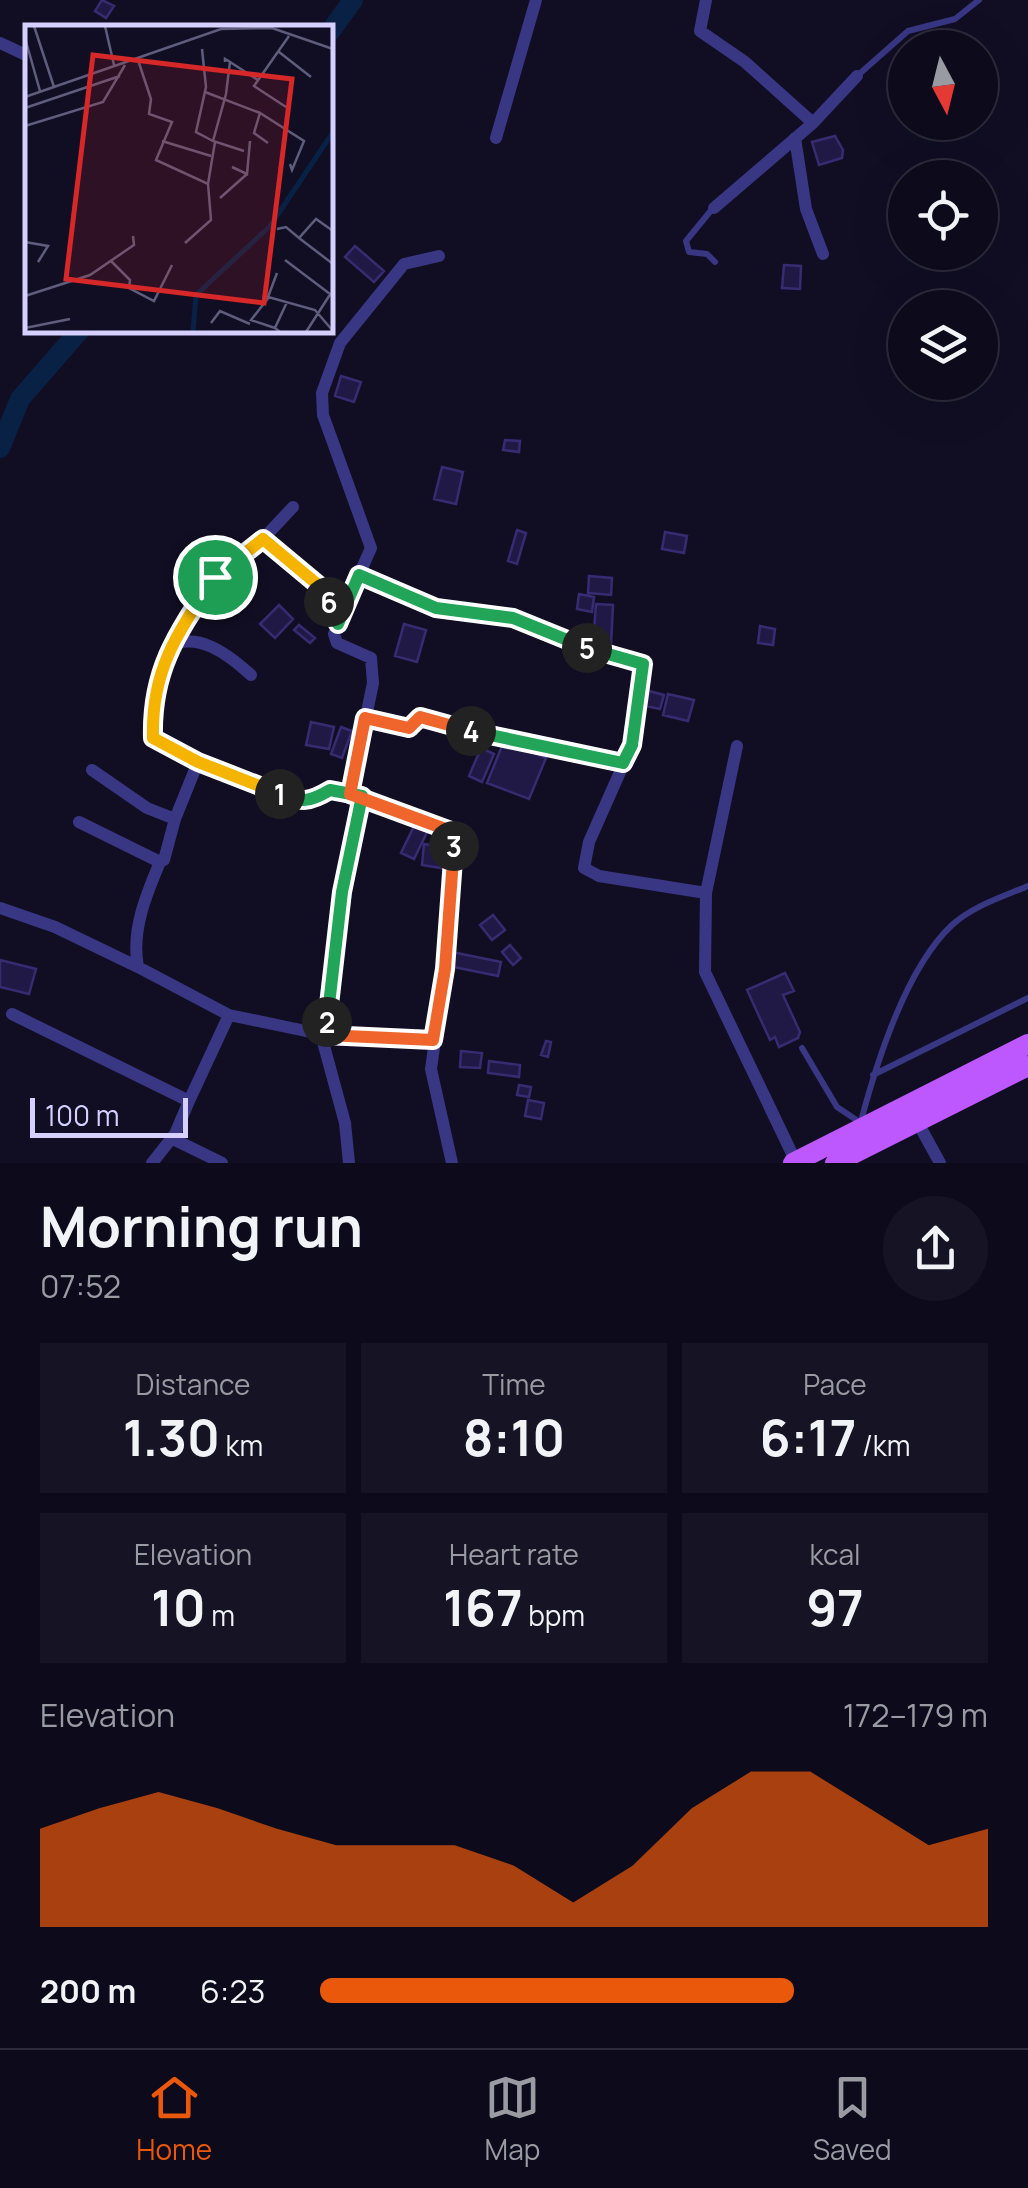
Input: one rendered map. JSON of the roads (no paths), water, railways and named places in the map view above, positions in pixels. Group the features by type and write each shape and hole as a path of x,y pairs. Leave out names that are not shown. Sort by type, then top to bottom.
{"main road":[{"path":"795,1162 1028,1044"},
{"path":"835,1163 1028,1066"}],"street":[{"path":"496,138 536,0"},
{"path":"706,0 700,31 745,62 813,124"},
{"path":"0,43 25,55"},
{"path":"714,208 813,124 856,76"},
{"path":"796,138 803,195 823,254"},
{"path":"348,1163 346,1124 328,1067 325,1035 365,718 373,683 371,658 337,643 334,634 370,548 323,415 322,393 340,343 404,264 439,256"},
{"path":"293,507 263,539 215,577 167,648 155,688 153,738 198,762 298,801 320,798 330,790 356,795 456,833 445,969 431,1069 452,1163"},
{"path":"263,539 323,589 338,624"},
{"path":"359,575 436,608 513,618 643,664 632,745 589,842 584,868 599,876 706,893"},
{"path":"167,648 183,640 194,640 232,659 251,676"},
{"path":"365,718 409,728 420,717 623,763"},
{"path":"737,746 706,893 705,972 795,1162"},
{"path":"138,967 135,950 139,925 198,762"},
{"path":"92,770 146,808 175,818"},
{"path":"79,822 160,862"},
{"path":"0,908 54,927 229,1015 325,1035 433,1040"},
{"path":"12,1014 189,1101"},
{"path":"152,1163 171,1138 229,1015"},
{"path":"918,1122 940,1163"},
{"path":"171,1138 222,1163"}],"lane":[{"path":"856,76 908,31 955,19 978,0"},
{"path":"714,208 702,216 696,232 686,240 689,252 707,254 715,262"},
{"path":"802,1048 837,1107 859,1127 873,1074 908,992 951,926 970,911 1028,886"},
{"path":"873,1074 1028,998"}],"waterway":[{"path":"332,29 353,0"},
{"path":"0,448 20,399 78,332"}]}
